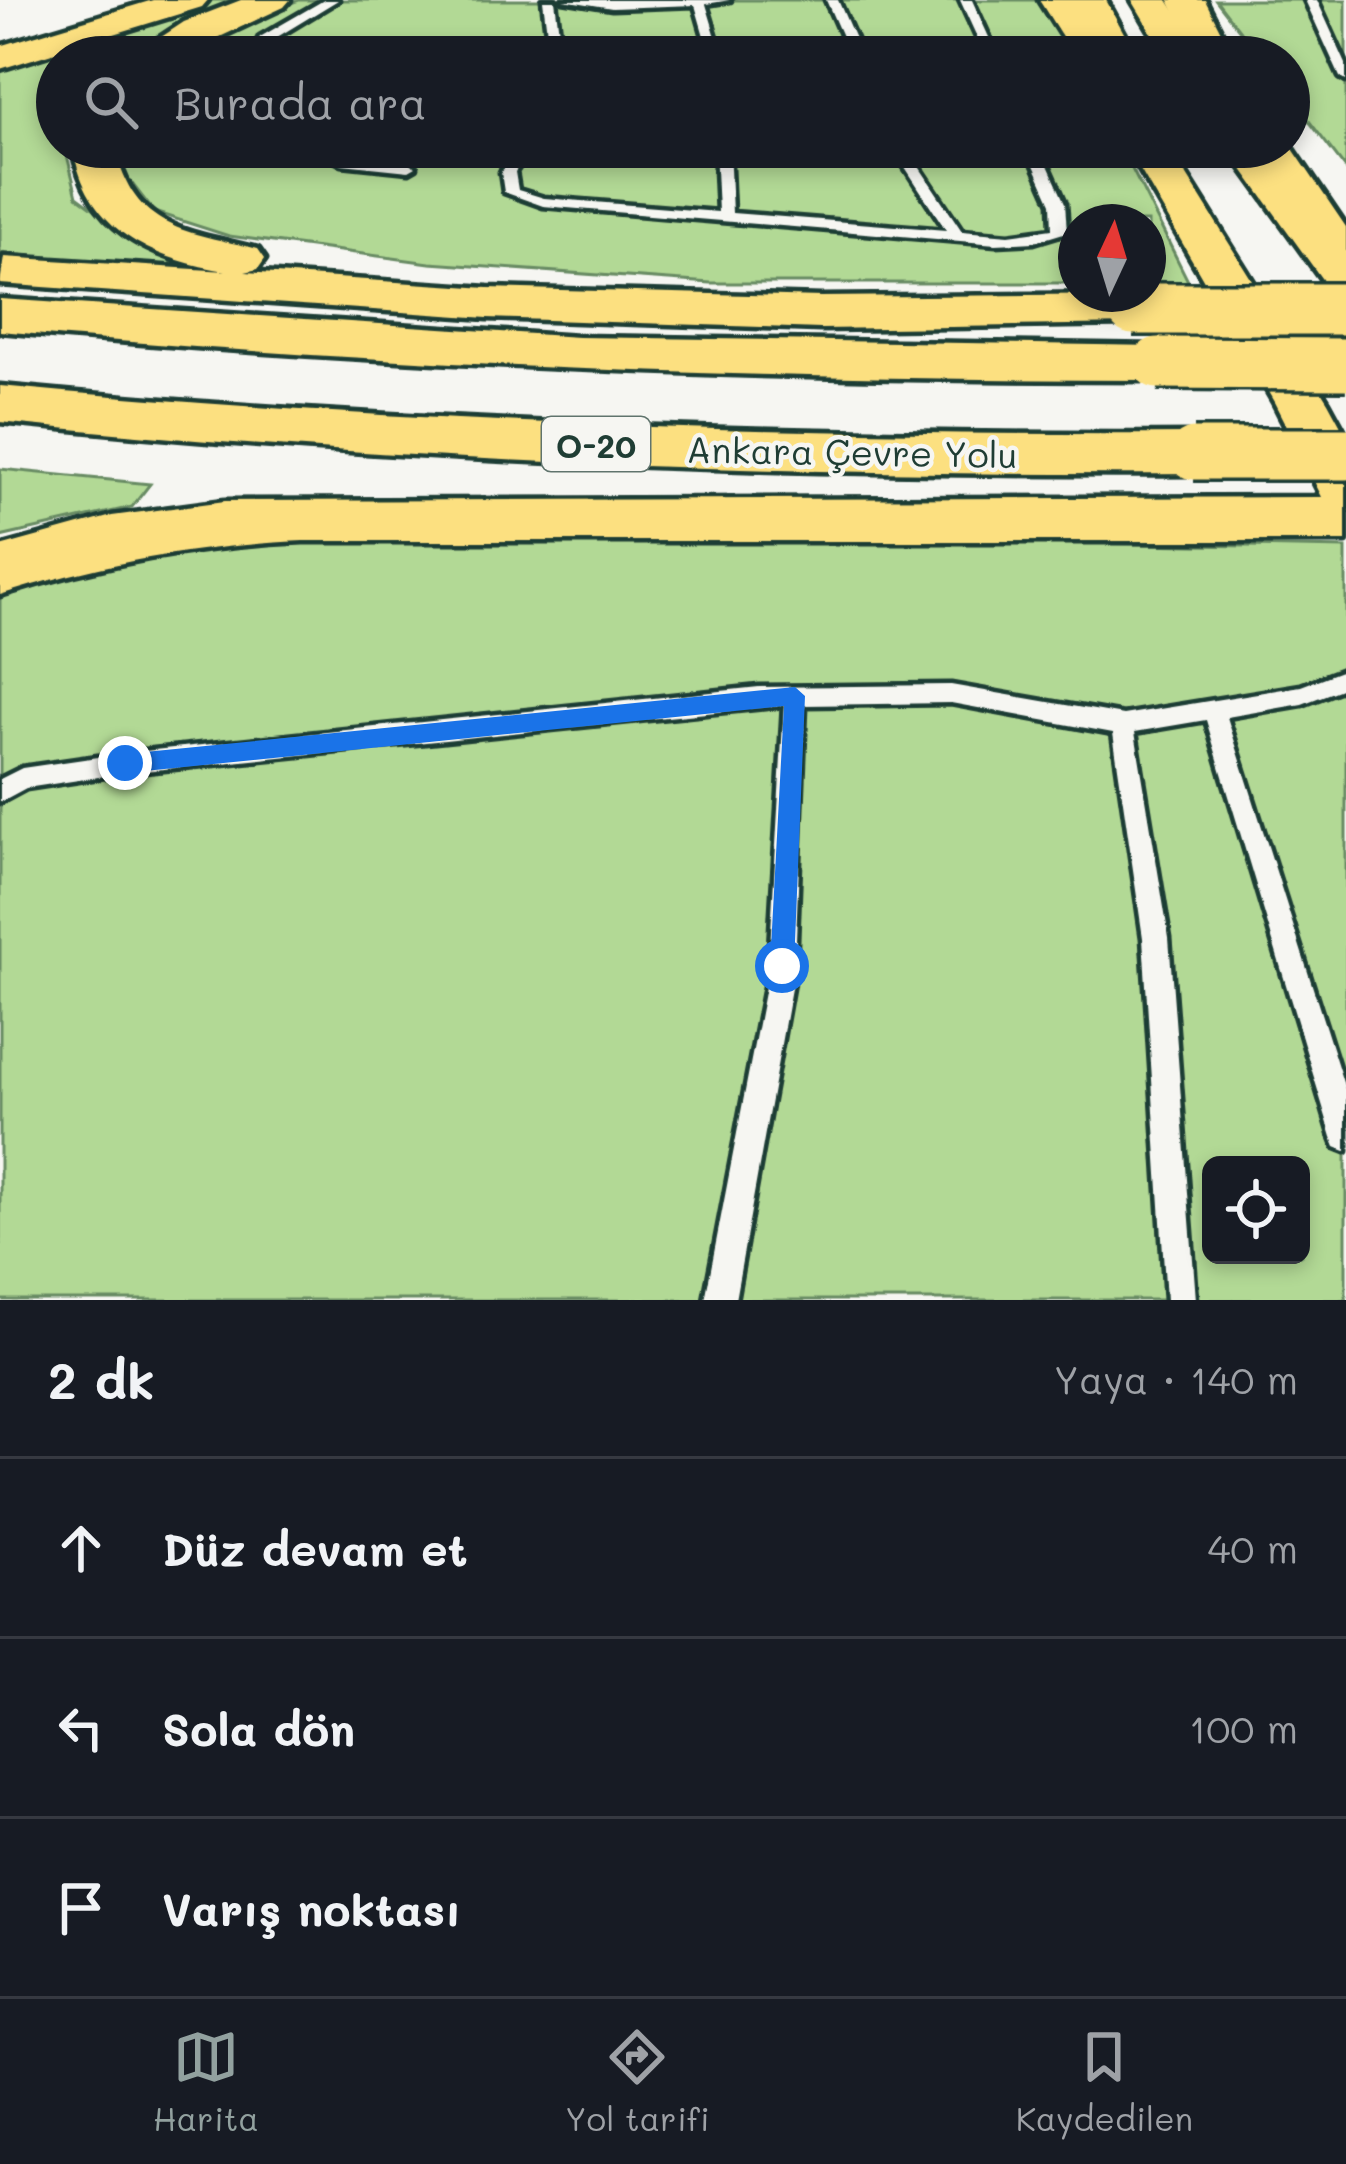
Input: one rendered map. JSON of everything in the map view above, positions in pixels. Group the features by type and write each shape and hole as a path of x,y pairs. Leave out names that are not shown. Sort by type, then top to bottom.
{"main road":[{"path":"72,36 190,0"},
{"path":"185,36 272,0"},
{"path":"1058,0 1081,36"},
{"path":"1088,0 1107,36"},
{"path":"1150,0 1172,36"},
{"path":"1187,0 1205,36"},
{"path":"0,58 36,47"},
{"path":"99,168 104,191 123,218 172,244 227,257 650,294 1058,307"},
{"path":"1161,168 1346,474"},
{"path":"1177,168 1346,488"},
{"path":"1264,168 1346,279"},
{"path":"1285,168 1346,262"},
{"path":"0,271 488,303 821,313 1058,310"},
{"path":"1166,309 1346,309"},
{"path":"0,315 352,345 575,356 887,364 1346,364"},
{"name":"Ankara Çevre Yolu","path":"0,404 224,424 518,441 963,457 1346,454"},
{"path":"0,449 985,522"},
{"path":"0,571 97,540 225,522 1346,518"}],"lane":[{"path":"271,36 332,0"},
{"path":"549,0 553,36"},
{"path":"569,0 612,5 724,0"},
{"path":"832,0 848,36"},
{"path":"966,0 982,36"},
{"path":"1310,0 1345,74"},
{"path":"700,2 710,36"},
{"path":"511,168 511,192 543,202 1034,240 1060,232 1058,203 1042,168"},
{"path":"723,168 725,218"},
{"path":"913,168 957,235"},
{"path":"0,792 22,778 125,763 795,696 951,694 1123,725 1301,694 1346,678"},
{"path":"720,1300 782,966 795,696"},
{"path":"1214,709 1346,1137"},
{"path":"1123,725 1156,938 1180,1300"}],"green space":[{"path":"197,0 242,0 200,15 163,36 84,36"},
{"path":"299,0 1040,0 1063,36 201,36"},
{"path":"1216,0 1346,0 1346,169 1310,122 1310,36 1244,36"},
{"path":"36,51 36,168 70,168 77,196 119,227 179,252 167,269 0,253 0,63"},
{"path":"120,168 1132,168 1150,204 1058,204 1058,283 711,283 430,263 229,236 154,212"},
{"path":"1166,237 1189,283 1166,283"},
{"path":"0,469 150,484 132,507 0,537"},
{"path":"442,531 1346,548 1346,1300 0,1300 0,591 180,536"}],"route":[{"path":"125,763 758,696 795,696 782,966"}]}
